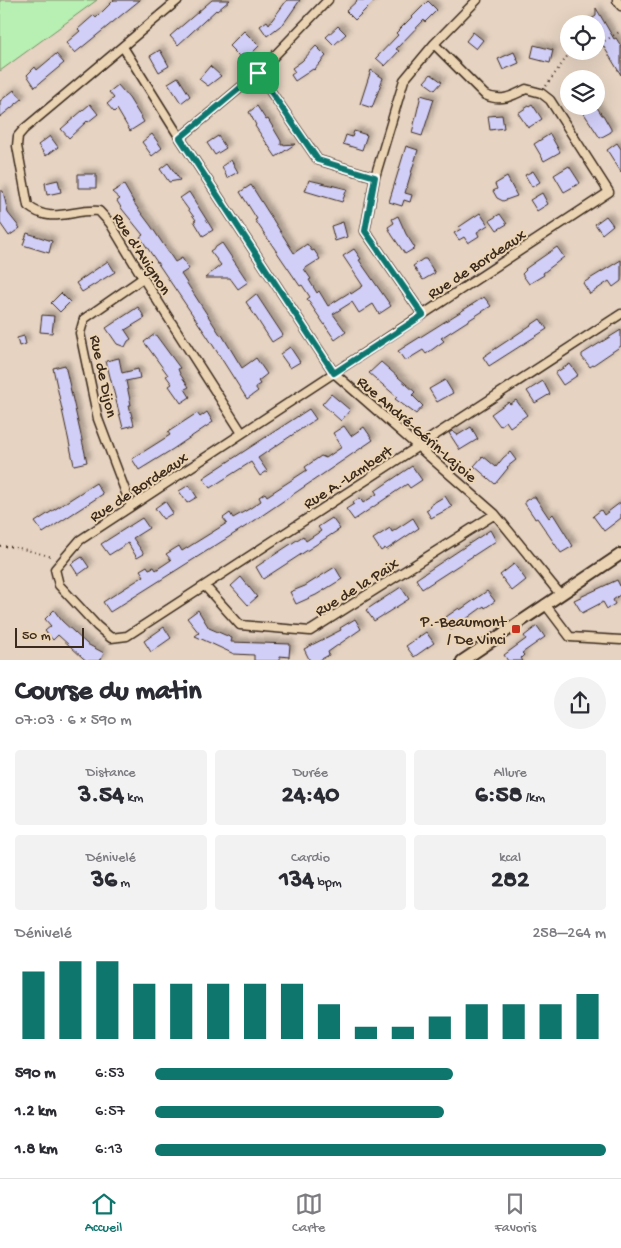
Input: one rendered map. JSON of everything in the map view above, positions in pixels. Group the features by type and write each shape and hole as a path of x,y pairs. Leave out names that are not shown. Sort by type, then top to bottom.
{"main road":[{"path":"462,660 621,554"}],"street":[{"name":"Rue d'Avignon","path":"178,0 24,129 18,136 16,146 28,206 37,213 50,216 86,210 99,211 110,223 242,433"},
{"path":"180,138 258,73 328,0"},
{"path":"423,315 365,231 375,177 404,80 434,44 477,0"},
{"path":"617,0 621,6"},
{"path":"434,44 485,95 495,100 512,96 526,89 541,93"},
{"name":"Rue André-Gérin-Lajoie","path":"123,47 180,138 334,373 495,514 560,594"},
{"path":"258,73 318,160 375,177"},
{"name":"Rue de Bordeaux","path":"111,638 58,585 55,568 80,540 609,192 550,100 541,93"},
{"name":"Rue de Dijon","path":"131,506 98,419 80,333 84,319 143,278"},
{"name":"Rue A.-Lambert","path":"111,638 127,636 621,314"},
{"name":"Rue de la Paix","path":"205,586 240,625 310,631 495,514"},
{"path":"545,604 570,637 621,640"}],"path":[{"path":"605,41 621,31"},
{"path":"541,93 565,60"},
{"path":"0,546 15,547 63,560"}],"green space":[{"path":"0,0 97,0 0,71"}],"building":[{"path":"114,0 140,0 75,53 66,43 80,31 78,29 94,15 96,18"},
{"path":"212,0 230,0 216,10 178,45 170,36"},
{"path":"287,0 300,0 284,23 267,36 260,26 267,21 269,24"},
{"path":"358,0 375,0 355,20 346,11"},
{"path":"428,1 437,10 425,22 424,20 396,49 399,51 385,66 376,58 398,35 396,33"},
{"path":"605,24 614,39 616,38 621,46 621,75 605,49"},
{"path":"338,26 346,34 334,45 326,37"},
{"path":"244,31 259,46 244,61 229,46"},
{"path":"473,32 483,40 476,49 466,41"},
{"path":"534,45 553,50 550,63 531,58"},
{"path":"316,46 326,56 314,70 295,81 291,75 295,72 292,68 302,61"},
{"path":"160,50 169,66 159,72 150,56"},
{"path":"514,52 519,63 503,70 498,59"},
{"path":"56,54 64,63 35,87 27,75 35,67 37,70"},
{"path":"210,66 221,76 208,86 199,79"},
{"path":"371,70 383,78 372,108 360,104"},
{"path":"431,74 442,82 435,90 424,82"},
{"path":"178,77 190,96 181,103 168,83"},
{"path":"118,85 129,98 144,122 130,131 117,109 114,112 107,104 114,98 109,92"},
{"path":"14,90 22,99 0,117 0,101"},
{"path":"421,95 434,99 422,136 412,133"},
{"path":"90,104 98,114 87,121 69,138 61,129"},
{"path":"532,104 542,119 528,128 518,113"},
{"path":"257,106 266,120 268,119 281,141 281,145 295,144 276,157 255,126 249,112"},
{"path":"502,115 504,128 490,130 488,116"},
{"path":"585,115 603,115 611,132 600,138"},
{"path":"354,131 367,135 362,150 343,144 346,135 352,137"},
{"path":"152,134 162,148 152,156 142,142"},
{"path":"550,134 560,152 544,161 534,144"},
{"path":"50,136 58,147 46,156 38,145"},
{"path":"218,136 226,148 215,155 207,143"},
{"path":"617,143 621,149 621,172 607,150"},
{"path":"406,146 418,150 405,193 412,195 410,202 404,200 402,206 389,202"},
{"path":"231,160 238,172 227,178 222,166"},
{"path":"168,163 180,180 169,182 160,169"},
{"path":"569,166 580,183 564,192 554,175"},
{"path":"533,171 540,182 532,187 525,175"},
{"path":"78,174 96,174 96,188 78,188"},
{"path":"507,177 517,196 503,201 497,198 493,191 497,189 495,184"},
{"path":"58,180 61,192 47,195 45,183"},
{"path":"309,180 347,189 342,202 305,191"},
{"path":"124,185 136,206 175,262 182,258 189,269 181,274 242,368 256,358 267,374 258,381 260,384 255,387 258,391 247,399 140,237 143,235 117,201 120,199 112,192"},
{"path":"251,185 294,253 307,244 320,259 304,269 317,293 319,291 328,306 363,286 343,256 354,249 361,259 359,260 391,306 379,314 373,304 359,313 352,302 333,314 346,332 335,340 307,299 310,297 302,285 300,286 255,220 257,219 240,192"},
{"path":"0,191 3,191 8,213 20,228 9,236 0,223"},
{"path":"189,192 213,230 203,236 194,221 196,220 180,198"},
{"path":"542,193 548,204 537,211 530,200"},
{"path":"480,213 488,225 477,232 479,236 468,243 464,237 459,240 454,233 461,229 459,227"},
{"path":"500,214 507,224 497,230 490,220"},
{"path":"398,216 415,248 405,254 388,227 394,223 392,219"},
{"path":"606,216 613,225 602,234 595,224"},
{"path":"343,222 347,237 335,241 331,226"},
{"path":"27,233 52,241 49,253 23,245"},
{"path":"222,243 248,282 238,289 230,278 205,278 221,265 210,251"},
{"path":"557,247 564,257 543,273 544,275 529,284 522,274 525,269"},
{"path":"426,259 435,273 423,280 413,266"},
{"path":"621,260 621,281 613,287 609,281 590,294 583,283"},
{"path":"108,261 115,272 82,292 76,283"},
{"path":"61,293 70,302 60,312 51,303"},
{"path":"256,294 283,335 272,342 246,302"},
{"path":"484,297 491,306 441,338 444,341 426,354 423,350 405,361 398,351"},
{"path":"138,307 145,318 125,330 131,339 125,347 117,344 106,328"},
{"path":"42,315 54,316 52,333 40,332"},
{"path":"540,319 547,329 489,366 483,357"},
{"path":"621,330 621,346 590,367 582,357 582,354"},
{"path":"155,334 180,368 178,369 180,374 189,387 185,389 190,397 181,403 169,386 172,384 166,376 168,375 144,342"},
{"path":"24,336 26,344 19,346 17,338"},
{"path":"290,347 300,362 290,368 280,354"},
{"path":"119,358 122,373 138,369 140,378 126,381 134,425 123,428 106,361"},
{"path":"381,362 415,392 412,395 423,406 416,414 395,399 397,397 369,373"},
{"path":"570,364 578,375 563,385 555,373"},
{"path":"65,365 87,462 74,465 53,368"},
{"path":"445,380 453,393 437,402 429,389"},
{"path":"543,381 550,394 535,403 527,391"},
{"path":"331,394 350,410 341,421 322,404"},
{"path":"516,400 527,415 510,427 506,421 500,426 491,414 508,402 510,404"},
{"path":"309,409 316,419 258,458 267,471 260,476 251,462 210,488 203,478"},
{"path":"207,412 213,422 139,470 132,459 170,435 168,432 197,413 200,417"},
{"path":"344,426 351,436 364,427 373,440 248,525 110,612 103,602 144,576 140,570 147,566 149,569 154,567 156,570 171,560 166,554 179,546 182,551 227,523 223,518 230,513 233,518 249,509 261,501 259,497 265,493 267,496 307,470 305,467 321,456 326,458 342,447 333,433"},
{"path":"471,427 478,439 460,450 449,433 452,431 458,435"},
{"path":"510,452 516,460 507,467 495,484 474,466 483,456 496,467"},
{"path":"412,466 422,480 410,488 407,484 354,520 346,509 354,504 353,502 360,498 363,503 377,494 375,491"},
{"path":"96,483 103,494 43,533 35,522"},
{"path":"189,485 197,497 187,503 179,491"},
{"path":"445,496 452,507 431,518 426,510 431,507 430,505"},
{"path":"535,497 549,518 553,514 573,546 561,553 525,504 525,501"},
{"path":"165,501 173,513 163,519 155,508"},
{"path":"621,502 621,518 604,531 593,516 601,510 604,515"},
{"path":"142,518 149,528 133,538 144,554 137,558 128,543 109,555 101,544"},
{"path":"332,518 340,529 263,579 256,567 303,536 306,541 321,531 318,527"},
{"path":"413,518 419,528 386,550 385,548 381,551 373,539 390,528 392,532"},
{"path":"490,530 496,541 422,589 416,579"},
{"path":"82,557 89,567 78,575 71,564"},
{"path":"514,564 526,580 512,591 500,575"},
{"path":"335,567 342,579 316,595 296,604 290,592 305,586"},
{"path":"241,577 257,597 248,605 231,586"},
{"path":"617,580 621,588 621,594 613,600 615,604 607,609 603,602 582,613 574,600"},
{"path":"401,587 409,599 374,621 366,610"},
{"path":"487,591 495,601 485,608 484,606 451,630 443,619 459,608 460,610"},
{"path":"54,610 62,621 87,644 104,653 100,660 86,660 58,635 53,640 45,631 51,626 45,619"},
{"path":"198,610 209,628 232,638 231,642 290,644 289,657 280,656 280,660 254,660 254,655 234,654 195,636 199,633 187,618"},
{"path":"355,619 361,629 328,652 329,655 320,660 310,660 304,649 341,630 340,628"},
{"path":"537,626 545,637 522,653 524,655 521,658 522,660 507,660 504,655 526,639 524,636"},
{"path":"164,627 171,638 151,652 144,641"},
{"path":"426,632 434,643 414,657 406,646"}],"place":[{"name":"P.-Beaumont / De Vinci","path":"516,629"}],"route":[{"path":"258,73 318,160 375,177 365,231 423,315 334,373 180,138 258,73"}]}
